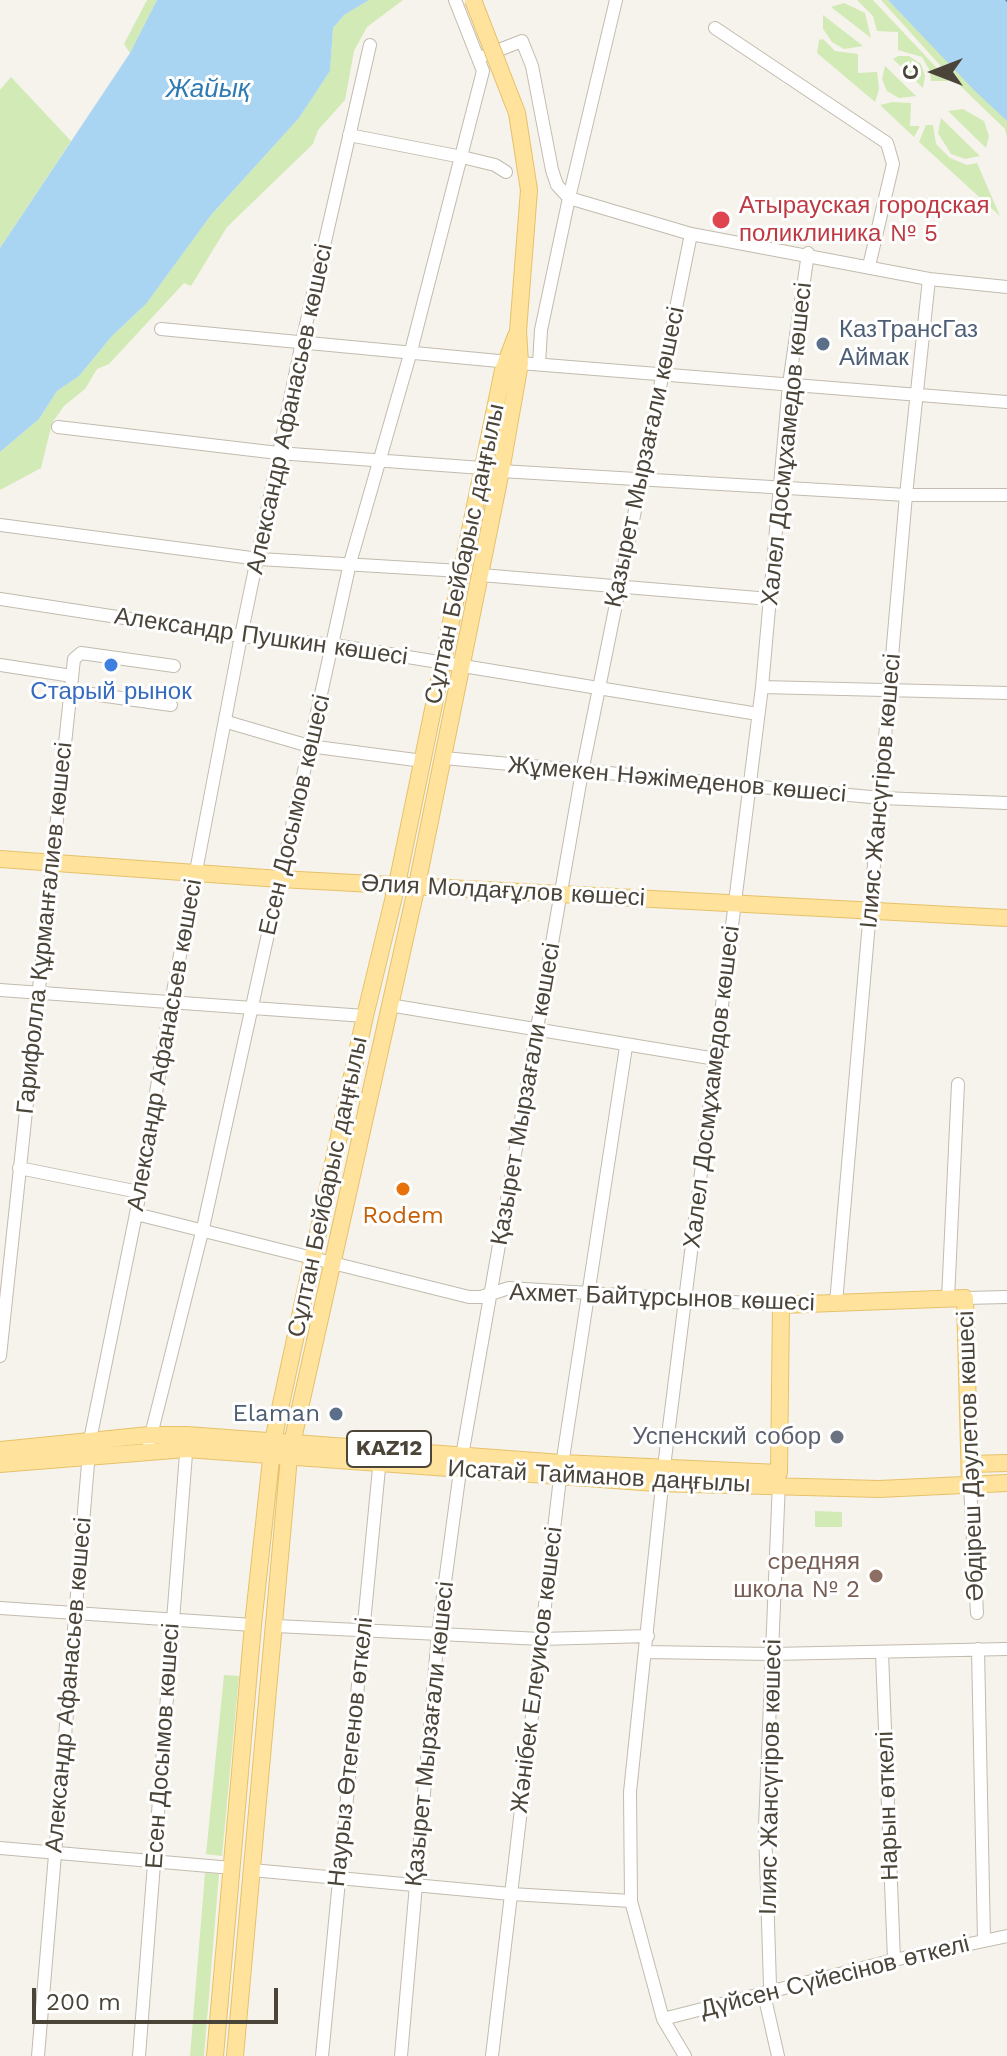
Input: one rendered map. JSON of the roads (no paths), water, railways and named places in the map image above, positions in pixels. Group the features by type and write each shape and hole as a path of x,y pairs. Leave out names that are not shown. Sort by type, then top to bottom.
{"main road":[{"name":"Сұлтан Бейбарыс даңғылы","path":"215,2056 272,1448 365,1016 397,884 482,468 518,331 529,190 517,113 473,0"},
{"name":"Сұлтан Бейбарыс даңғылы","path":"235,2056 291,1450 463,668 501,471 512,362"},
{"name":"Әлия Молдағұлов көшесі","path":"0,859 280,879 1007,918"},
{"path":"339,1134 349,1133 359,1138"},
{"name":"Ахмет Байтұрсынов көшесі","path":"781,1305 956,1298"},
{"name":"Әбдіреш Дәулетов көшесі","path":"956,1298 971,1464 970,1486"},
{"name":"Ілияс Жансүгіров көшесі","path":"779,1480 781,1305"},
{"name":"Исатай Тайманов даңғылы","path":"0,1450 187,1442 664,1476 970,1486 1007,1483"},
{"name":"Исатай Тайманов даңғылы","path":"0,1464 89,1448"},
{"path":"971,1464 1007,1463"}],"street":[{"name":"Есен Досымов көшесі","path":"149,1443 203,1228 350,563 411,351 483,71 455,0"},
{"path":"539,364 541,330 616,0"},
{"path":"715,28 887,143 893,164 869,266"},
{"path":"480,57 522,41 532,66 552,170 557,185 569,198 691,234 808,253 929,279 1007,287"},
{"name":"Александр Афанасьев көшесі","path":"38,2056 89,1448 136,1214 171,1002 227,722 241,636 302,342 370,45"},
{"path":"349,135 462,157 495,165 506,172"},
{"name":"Қазырет Мырзағали көшесі","path":"401,2056 438,1634 462,1463 582,772 691,234"},
{"name":"Халел Досмұхамедов көшесі","path":"685,2056 663,2019 631,1901 630,1792 664,1476 762,687 789,384 808,253"},
{"name":"Ілияс Жансүгіров көшесі","path":"836,1303 915,394 929,279"},
{"path":"161,329 512,362 1007,402"},
{"path":"58,427 278,453 379,458 482,468"},
{"path":"501,471 906,495 1007,495"},
{"path":"0,525 259,559 461,571"},
{"path":"481,575 770,599"},
{"name":"Александр Пушкин көшесі","path":"0,599 241,636 334,645 758,714"},
{"path":"0,665 72,676 74,659 81,653 174,666"},
{"name":"Гарифолла Құрманғалиев көшесі","path":"0,1356 72,676"},
{"path":"762,687 1007,693"},
{"path":"70,691 171,705"},
{"path":"227,722 309,746 423,761"},
{"name":"Жұмекен Нәжімеденов көшесі","path":"444,758 882,798 1007,803"},
{"path":"0,990 365,1016"},
{"path":"389,1005 626,1047 716,1059"},
{"name":"Жәнібек Елеуисов көшесі","path":"492,2056 561,1470 626,1047"},
{"path":"956,1298 958,1084"},
{"path":"19,1168 139,1192"},
{"name":"Ахмет Байтұрсынов көшесі","path":"136,1214 203,1228 469,1297 509,1288 781,1305"},
{"name":"Ахмет Байтұрсынов көшесі","path":"956,1298 1007,1297"},
{"name":"Есен Досымов көшесі","path":"139,2056 187,1442"},
{"name":"Наурыз Өтегенов өткелі","path":"322,2056 381,1456"},
{"name":"Ілияс Жансүгіров көшесі","path":"778,2056 766,2003 765,1826 779,1480"},
{"name":"Әбдіреш Дәулетов көшесі","path":"970,1486 977,1613"},
{"path":"0,1608 253,1625"},
{"path":"276,1626 541,1639 648,1636"},
{"path":"978,1649 984,1940"},
{"path":"646,1652 772,1654 1007,1649"},
{"name":"Нарын өткелі","path":"882,1653 894,1960"},
{"path":"0,1848 232,1868"},
{"path":"252,1870 511,1894 631,1901"},
{"name":"Дүйсен Сүйесінов өткелі","path":"663,2019 894,1960 1007,1936"}],"water":[{"name":"Жайық","path":"157,0 369,0 344,15 333,28 330,71 299,118 211,215 146,304 112,336 79,376 57,391 39,419 0,452 0,248 130,53"},
{"path":"888,0 1007,0 1007,121 974,90"}],"place":[{"name":"Атырауская городская поликлиника № 5","path":"721,220"},
{"name":"КазТрансГаз Аймак","path":"823,344"},
{"name":"Старый рынок","path":"111,665"},
{"name":"Rodem","path":"403,1189"},
{"name":"Elaman","path":"336,1414"},
{"name":"Успенский собор","path":"837,1437"},
{"name":"cредняя школа № 2","path":"876,1576"}]}
